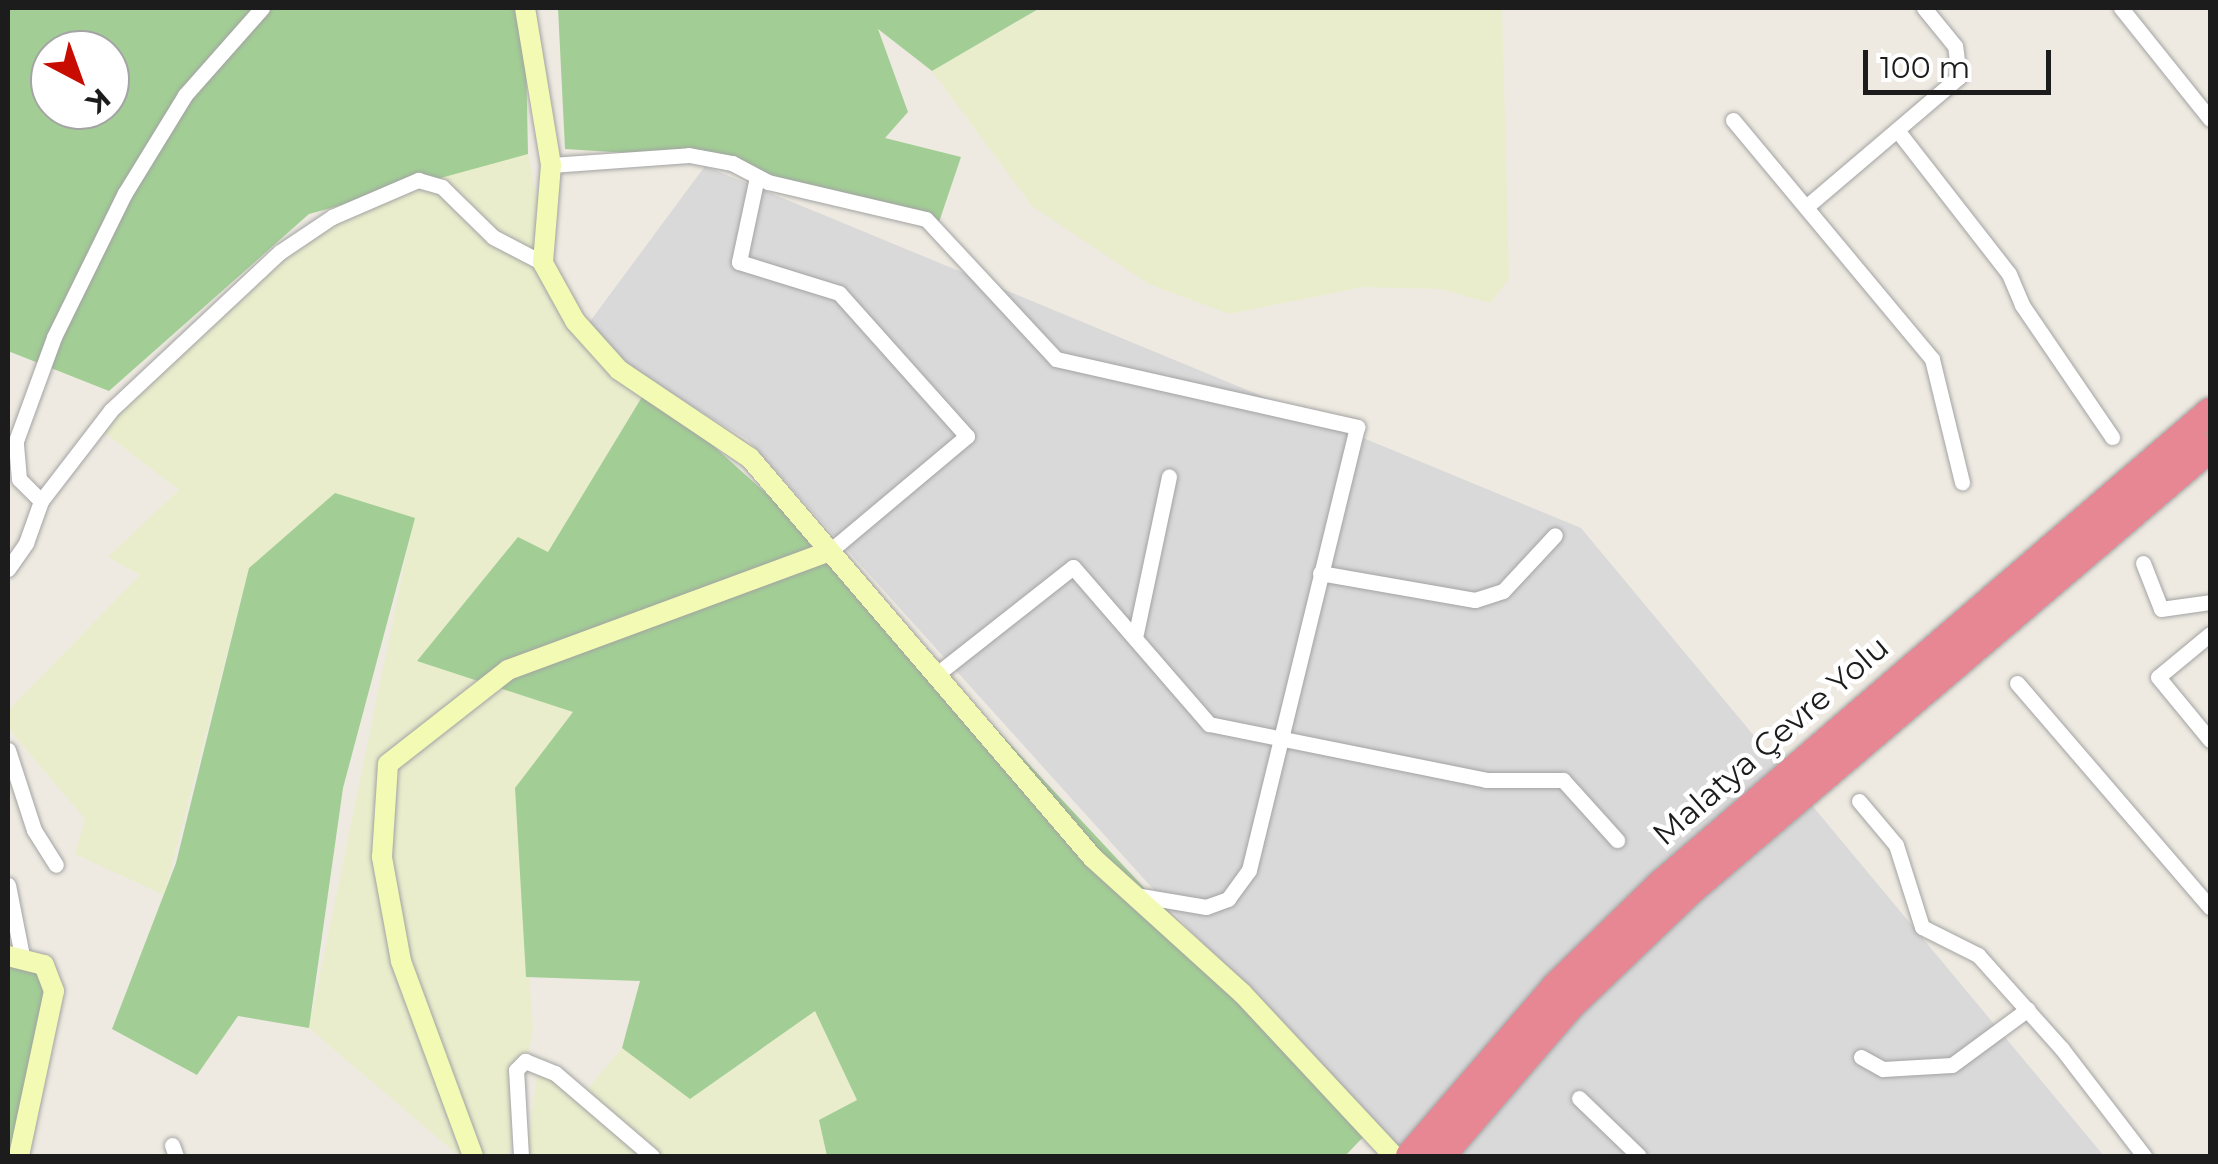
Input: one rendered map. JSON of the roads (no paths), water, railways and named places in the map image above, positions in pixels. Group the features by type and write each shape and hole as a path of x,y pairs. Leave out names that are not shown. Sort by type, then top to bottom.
{"highway":[{"name":"Malatya Çevre Yolu","path":"1410,1156 1556,986 1661,884 2210,412"},
{"name":"Malatya Çevre Yolu","path":"1441,1156 1569,1007 1690,890 2210,448"}],"street":[{"path":"42,502 20,479 16,441 54,338 125,193 185,95 262,8"},
{"path":"525,8 551,166 543,264"},
{"path":"1806,207 1959,78 1956,46 1924,8"},
{"path":"2121,8 2210,119"},
{"path":"1733,120 1932,359 1962,482"},
{"path":"1896,130 2009,274 2022,305 2112,437"},
{"path":"551,166 690,154 732,163 757,177 938,225 1056,358 1356,427 1249,870 1228,898 1206,906 1127,894"},
{"path":"472,1156 401,961 382,858 388,764 508,670 830,551 968,436 839,292 739,262 757,177"},
{"path":"8,569 42,502 87,437 158,362 280,252 377,195 418,180 442,187 493,237 543,264 575,321 619,370 750,458 1127,894 1242,993 1394,1156"},
{"path":"1136,633 1169,476"},
{"path":"1320,573 1475,600 1503,591 1555,534"},
{"path":"2143,563 2161,610 2210,602"},
{"path":"936,674 1064,568 1081,570 1136,633 1201,718 1280,740 1486,780 1563,780 1618,840"},
{"path":"2210,634 2158,677 2210,740"},
{"path":"2017,682 2210,907"},
{"path":"8,750 34,830 56,865"},
{"path":"1859,801 1896,845 1922,927 1978,955 2028,1009 2144,1156"},
{"path":"8,885 14,956 44,966 54,992 20,1156"},
{"path":"1861,1057 1883,1070 1952,1066 2028,1009"},
{"path":"521,1156 515,1083 524,1061 555,1073 652,1156"},
{"path":"1579,1098 1639,1156"}]}
